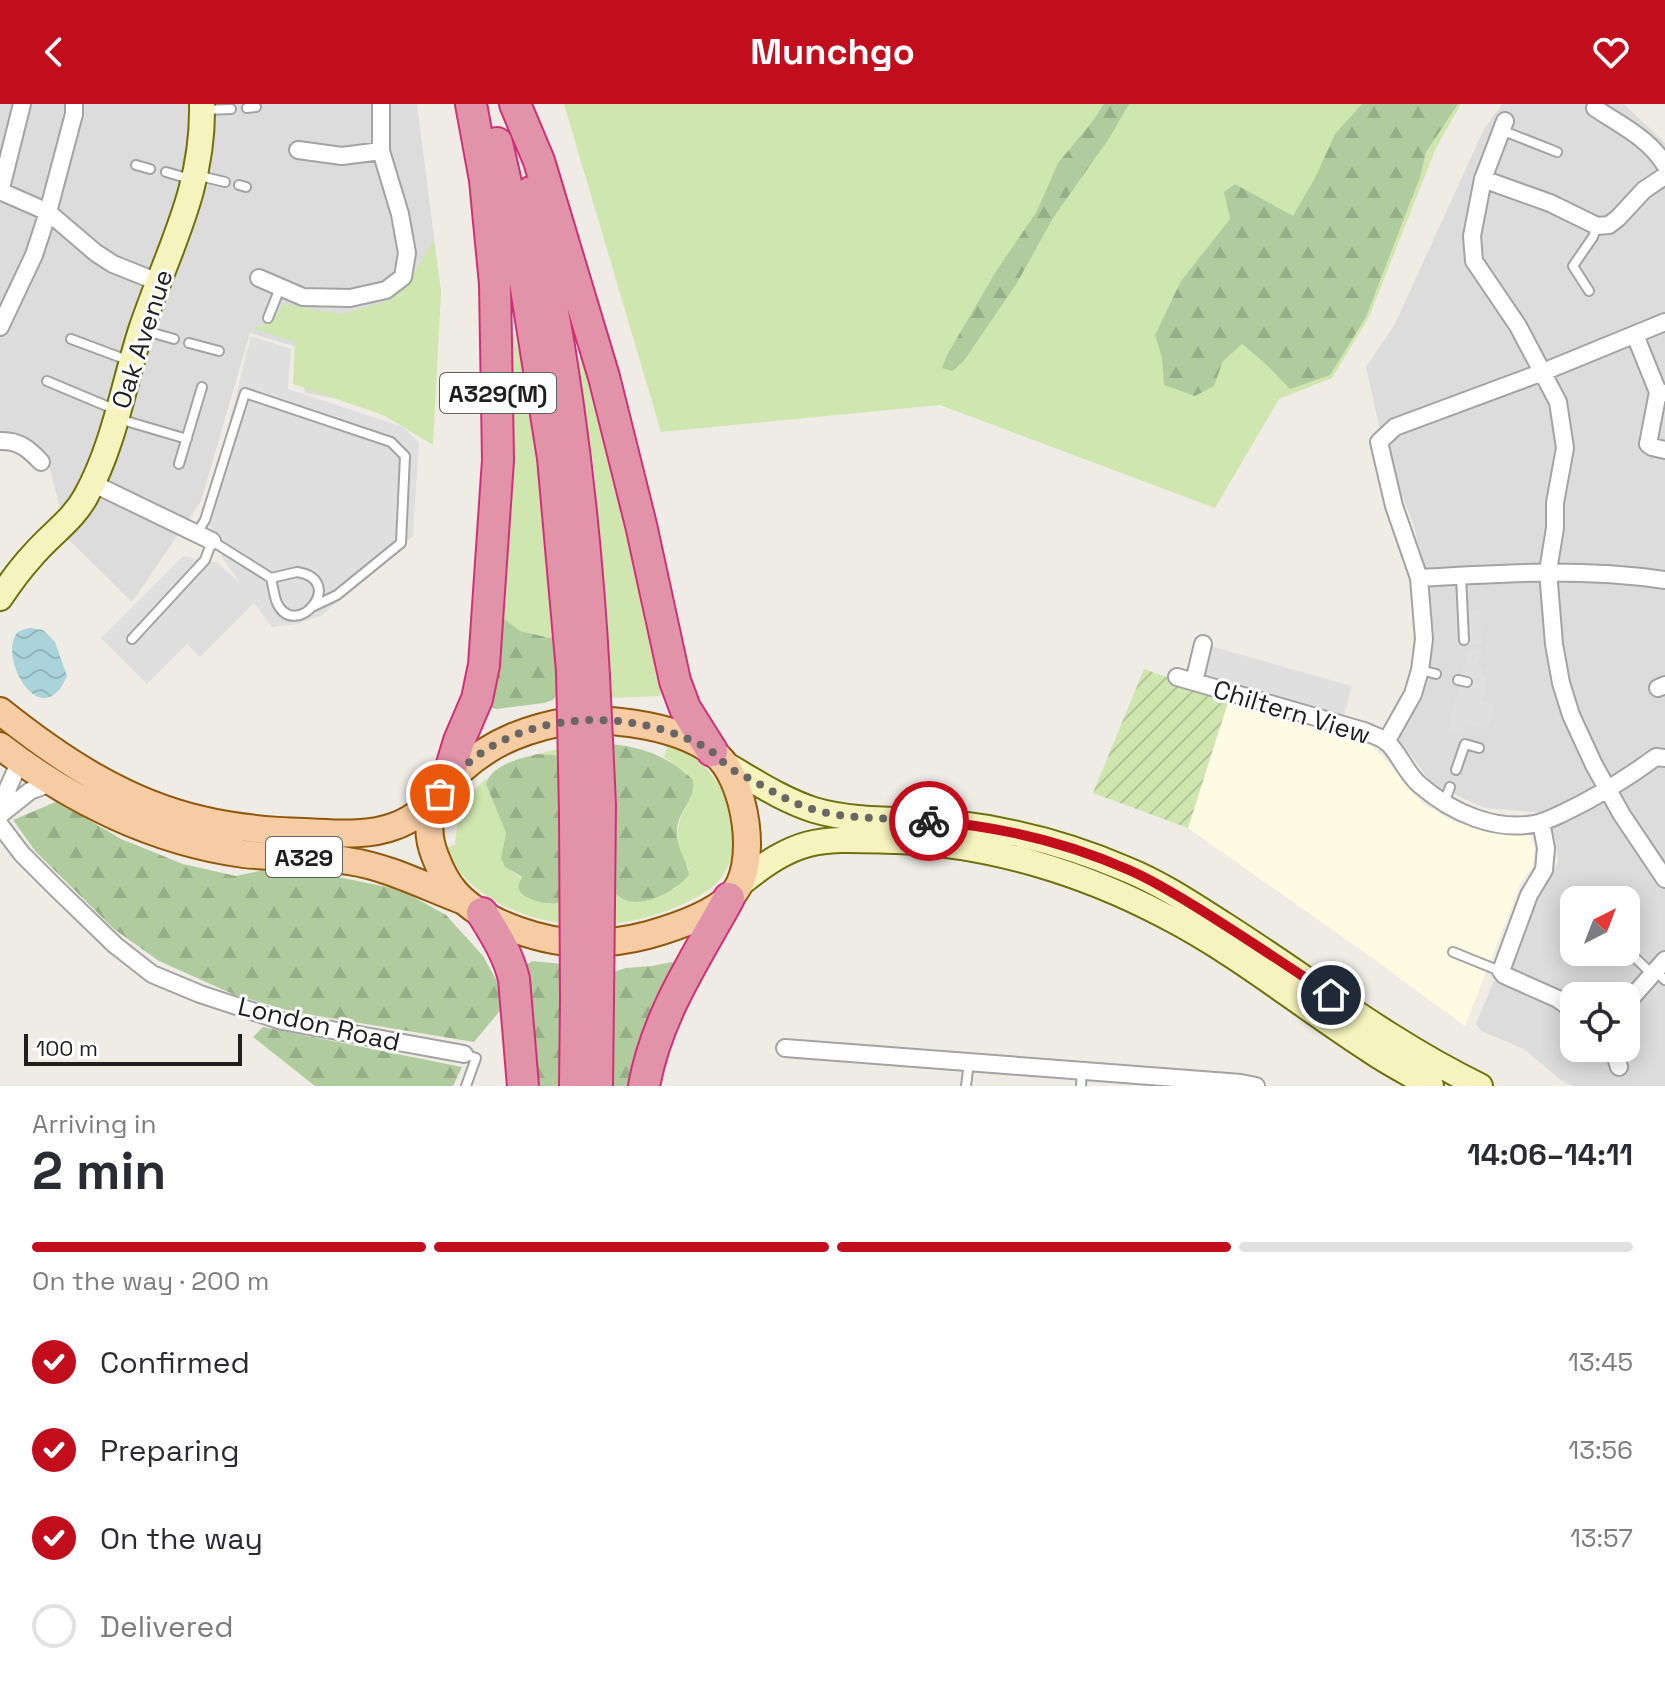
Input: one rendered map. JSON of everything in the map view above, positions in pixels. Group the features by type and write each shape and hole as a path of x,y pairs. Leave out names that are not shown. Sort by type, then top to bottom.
{"highway":[{"name":"A329(M)","path":"440,794 477,699 484,665 498,460 495,284 485,180 471,104"},
{"name":"A329(M)","path":"488,104 517,232 545,402 583,674"},
{"name":"A329(M)","path":"513,104 564,375 581,507 587,1001 597,1086"},
{"name":"A329(M)","path":"513,104 539,161 604,377 678,689 685,708 720,759"},
{"path":"644,1086 664,1016 734,891"},
{"path":"473,907 511,964 523,1086"},
{"name":"A329(M)","path":"575,1086 587,1001"}],"main road":[{"name":"Oak Avenue","path":"2,585 67,523 92,483 117,414 141,329 181,229 200,156 202,107"},
{"name":"A329","path":"0,711 85,772 130,795 174,813 224,825 282,831 369,832 400,824 440,794"},
{"path":"1431,1086 1371,1051 1231,956 1167,917 1123,895 1046,867 934,843 833,839 787,851 763,865 734,891 695,918 644,936 586,943 531,934 500,923 473,907 452,889 442,873 429,835 430,818 440,794 471,761 502,741 531,728 575,720 646,726 684,737 776,794 815,810 847,817 926,820 997,829 1075,849 1130,870 1257,945 1422,1055 1480,1086"},
{"path":"10,754 35,738"},
{"name":"A329","path":"10,754 51,783 118,817 171,838 248,854 332,859 369,865 473,907"},
{"path":"720,759 738,788 746,821 745,866 734,891"}],"street":[{"path":"22,104 0,192 48,212 113,264 158,282"},
{"path":"0,327 34,255 74,114 74,104"},
{"path":"259,278 303,297 350,298 386,290 403,277 407,253 381,151 381,104"},
{"path":"1595,108 1640,138 1665,165"},
{"path":"1503,126 1483,179 1472,236 1474,261 1518,326 1558,402 1565,448 1548,571 1554,644 1561,683 1571,715 1594,765 1622,815 1665,879"},
{"path":"298,150 342,156 381,151"},
{"path":"1483,179 1550,203 1597,226 1609,225 1644,190 1665,176"},
{"path":"1386,742 1428,672 1419,578 1394,506 1379,442 1395,427 1665,322"},
{"path":"1635,335 1661,392 1648,444 1665,450"},
{"path":"0,441 18,443 28,448 41,462"},
{"path":"92,483 205,537"},
{"path":"1419,578 1548,571 1625,574 1665,580"},
{"path":"1194,682 1203,644"},
{"name":"Chiltern View","path":"1177,677 1364,731 1386,742 1417,783 1443,804 1497,823 1527,825 1541,822 1608,790 1656,757 1665,758"},
{"path":"2,817 10,754"},
{"path":"2,817 30,791 51,783"},
{"name":"London Road","path":"2,817 22,854 115,945 152,974 200,994 282,1021 464,1054"},
{"path":"1541,822 1546,848 1544,870 1529,895 1501,971 1560,1000"},
{"path":"1640,990 1659,971"},
{"path":"785,1048 969,1062 1082,1078 1256,1086"},
{"path":"1617,1062 1619,1067"}],"lane":[{"path":"202,107 231,109"},
{"path":"1503,126 1557,152"},
{"path":"136,165 150,169"},
{"path":"166,172 225,182"},
{"path":"1589,291 1573,266 1597,226"},
{"path":"268,318 281,287"},
{"path":"141,329 174,339"},
{"path":"71,339 132,362"},
{"path":"189,343 219,351"},
{"path":"47,381 117,414 187,439"},
{"path":"179,464 202,387"},
{"path":"132,639 205,560 205,537 205,520 245,393 391,442 405,456 401,543 337,595 301,615 287,613 277,602 271,578 205,537"},
{"path":"271,578 297,572 310,576 318,588 314,606"},
{"path":"1461,576 1464,640"},
{"path":"1456,770 1465,744 1479,748"},
{"path":"1443,804 1450,787"},
{"path":"1453,952 1501,971"},
{"path":"1640,958 1659,971"},
{"path":"464,1054 476,1058 466,1086"},
{"path":"966,1086 969,1062"}],"shaded area":[{"path":"0,104 417,104 441,292 416,414 305,393 297,347 250,333 201,501 132,602 67,538 46,460 19,437 0,433"},
{"path":"1502,104 1624,104 1665,143 1665,1086 1573,1086 1561,1080 1524,1049 1481,1031 1476,1024 1493,983 1558,862 1555,839 1546,813 1485,808 1433,785 1398,738 1415,706 1433,645 1428,582 1413,523 1385,452 1366,367 1395,324 1484,129"},
{"path":"251,336 291,349 288,389 403,427 419,442 413,536 321,616 297,624 272,627 254,603 200,657 187,644 147,684 101,638 183,556 218,563 240,583 223,559 206,515"},
{"path":"1479,609 1482,644 1457,644 1455,612"},
{"path":"1203,644 1352,686 1344,715 1195,674"},
{"path":"1468,648 1483,651 1478,663 1488,682 1482,701 1495,706 1488,729 1466,724 1462,734 1447,730"},
{"path":"1229,699 1360,739 1384,758 1422,803 1452,821 1501,833 1531,836 1535,848 1533,865 1521,883 1465,1026 1188,828"}],"green space":[{"path":"564,104 1461,104 1436,148 1369,317 1332,378 1279,399 1215,508 940,405 661,432"},
{"path":"1104,104 1129,104 1110,137 1053,218 1017,283 963,362 952,371 942,368 995,273 1037,211 1058,163"},
{"path":"1362,104 1458,104 1426,152 1420,177 1366,317 1330,375 1290,389 1242,344 1223,361 1214,386 1195,396 1164,385 1162,358 1155,335 1181,281 1230,219 1224,192 1235,184 1293,216 1335,134"},
{"path":"434,240 441,292 433,445 383,415 293,384 295,342 251,328 270,324 284,304 341,314 387,301 408,283"},
{"path":"514,332 530,396 549,553 556,633 550,638 519,631 500,616 511,335"},
{"path":"581,353 586,358 622,502 661,696 608,698 607,628 594,470 578,361"},
{"path":"500,616 520,631 550,638 556,633 559,688 553,700 497,709 490,707 487,701"},
{"path":"1144,669 1229,699 1188,828 1093,793"},
{"path":"613,744 614,892 625,900 655,898 676,888 689,869 678,841 679,824 691,797 687,773 664,757 668,744 688,753 704,766 727,801 733,828 732,856 715,885 698,897 668,910 615,923 587,925 560,923 508,908 484,894 461,874 447,847 455,845 460,816 467,800 487,778 486,784 506,833 503,848 512,872 522,878 519,891 529,899 550,904 547,755 538,754 557,749"},
{"path":"613,744 656,755 693,780 692,793 677,830 689,875 669,892 642,902 625,900 614,892"},
{"path":"538,754 562,756 561,902 557,903 538,902 526,897 518,888 522,877 505,867 501,858 506,833 486,784 500,767"},
{"path":"58,801 121,839 183,864 236,876 278,867 401,890 446,915 483,956 508,1001 474,1042 294,1012 235,995 159,961 114,929 36,852 13,820"},
{"path":"532,961 563,964 562,1086 532,1086 523,967"},
{"path":"672,962 677,964 634,1086 611,1086 613,972"},
{"path":"263,1027 462,1067 453,1086 315,1086 253,1037"}],"water":[{"path":"30,628 43,630 55,642 67,676 58,691 46,698 28,690 15,667 12,654 17,633"}],"way so far":[{"path":"440,794 471,761 514,735 547,724 600,720 646,726 684,737 717,754 728,766 776,794 815,810 847,817 929,821"}],"route":[{"path":"929,821 997,829 1040,839 1130,870 1203,911 1331,995"}]}
